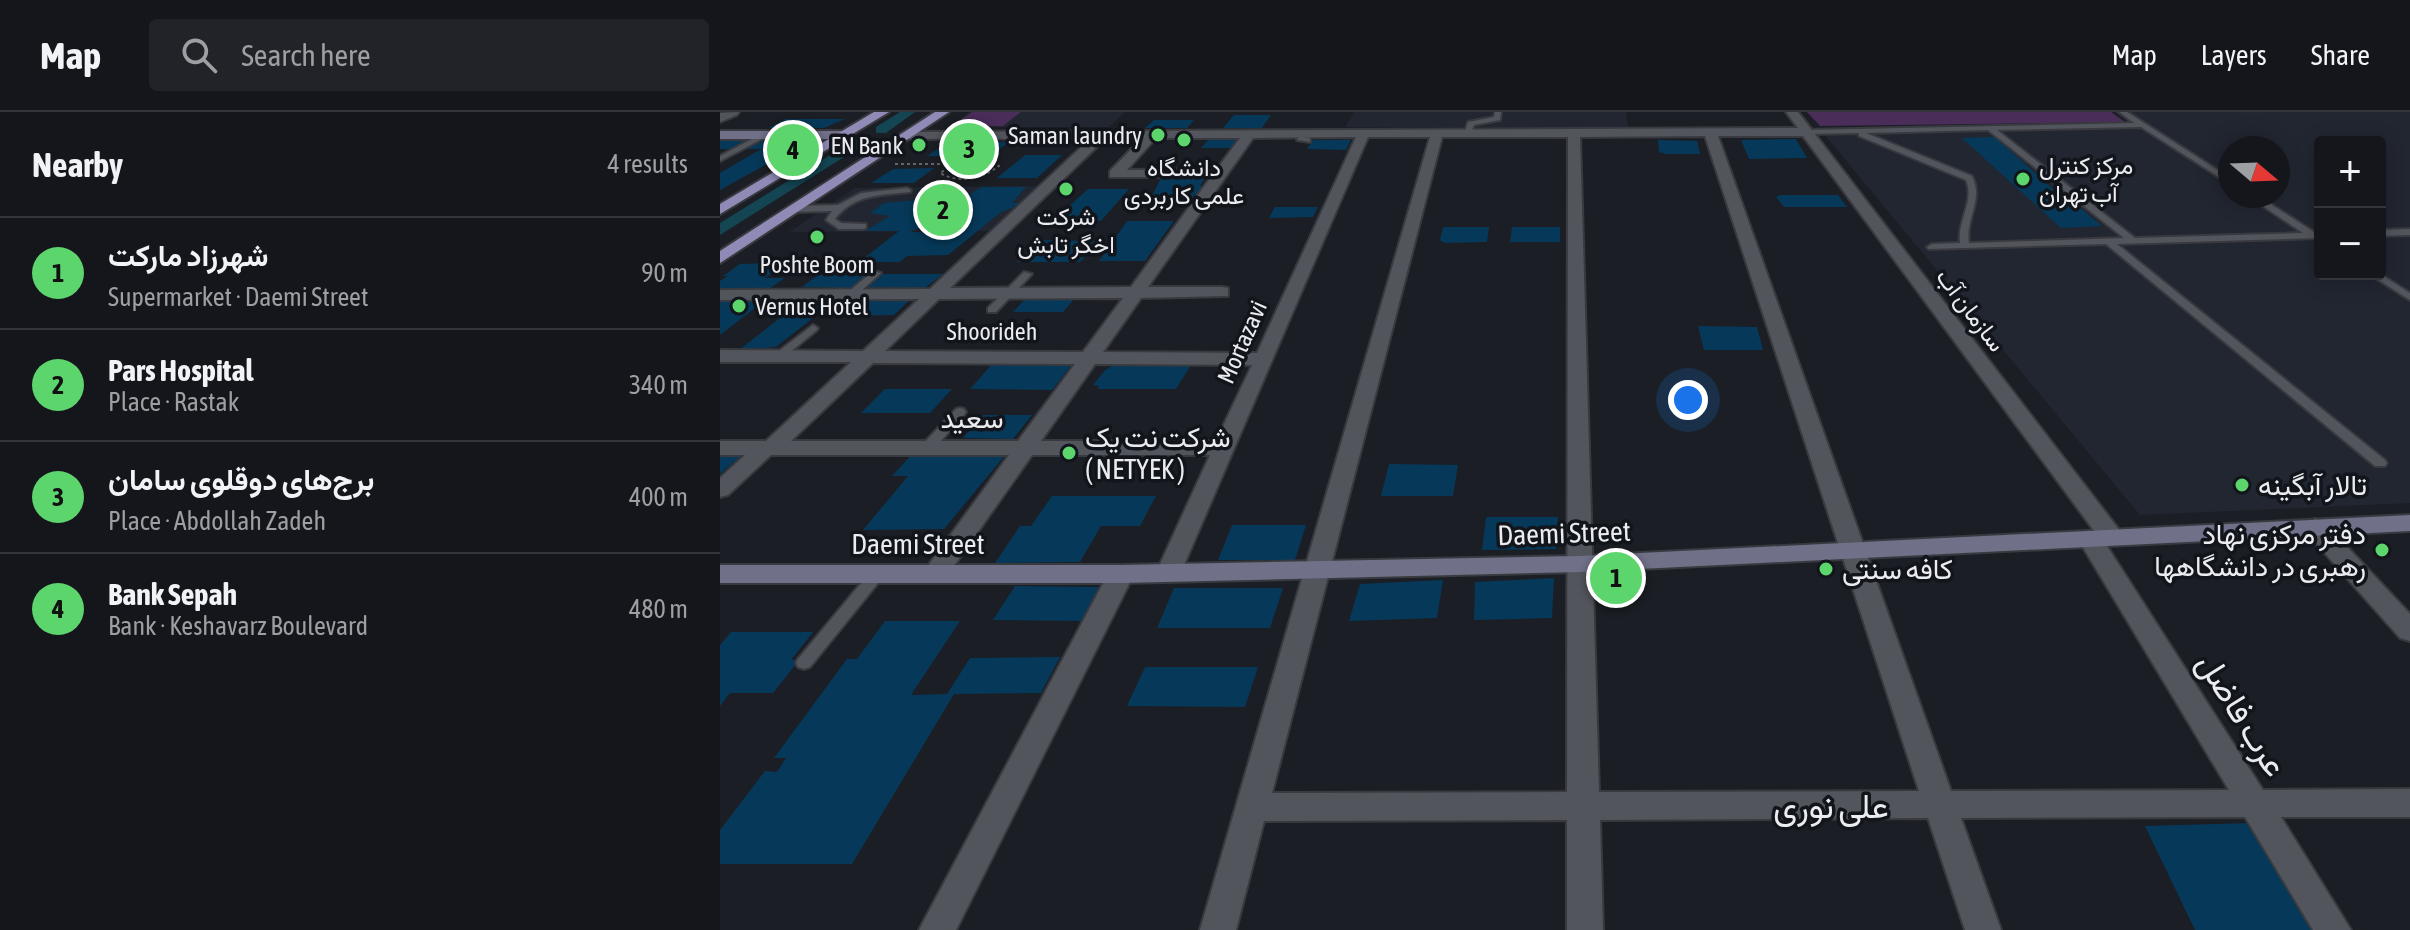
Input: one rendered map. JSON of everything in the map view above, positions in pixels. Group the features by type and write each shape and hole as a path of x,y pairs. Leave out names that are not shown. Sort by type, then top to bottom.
{"main road":[{"path":"720,210 883,112"},
{"path":"720,258 943,112"},
{"path":"845,135 908,135"}],"street":[{"path":"720,118 733,112"},
{"name":"سازمان آب","path":"1792,112 2100,538"},
{"path":"720,490 1107,134 1124,122"},
{"path":"1195,134 1204,123"},
{"path":"908,135 1249,134 1272,128 1305,137 1364,133 1807,132"},
{"path":"1574,132 1585,930"},
{"path":"1710,132 1983,930"},
{"name":"Mortazavi","path":"1169,573 1364,133"},
{"path":"1218,930 1437,133"},
{"path":"1153,134 1115,174 1221,173"},
{"path":"935,574 1249,134"},
{"path":"720,135 845,135"},
{"path":"720,295 1222,292"},
{"name":"Shoorideh","path":"720,356 1263,359"},
{"name":"سعید","path":"720,448 1224,448"},
{"name":"Daemi Street","path":"720,574 1121,574 1580,564 2410,523"},
{"path":"2315,527 2410,631"},
{"name":"عرب فاضل","path":"2100,538 2254,803 2333,930"},
{"path":"937,930 1121,574"},
{"name":"علی نوری","path":"1252,807 2410,803"}],"lane":[{"path":"1467,133 1471,124 1497,118 1498,112"},
{"path":"2122,112 2218,174"},
{"path":"1807,132 2142,125"},
{"path":"1990,128 2133,241"},
{"path":"1854,131 1969,178 1974,185 1974,200 1960,230 1965,246"},
{"path":"720,159 766,135"},
{"path":"794,209 839,208 867,194 907,190"},
{"path":"839,208 831,223 863,226"},
{"path":"2271,208 2314,235"},
{"path":"2386,233 2410,232"},
{"path":"1932,247 2314,237"},
{"path":"2109,242 2380,463"},
{"path":"830,313 876,273"},
{"path":"992,310 1027,274"},
{"path":"2383,280 2410,297"},
{"path":"779,356 813,328"},
{"path":"927,448 960,412"},
{"path":"804,663 877,574"}],"path":[{"path":"885,164 953,165 987,160 999,166 972,178 941,176 942,170 953,165"}],"shaded area":[{"path":"970,112 1125,112 1109,127 948,127"},
{"path":"972,112 1021,112 1003,126 952,126"},
{"path":"1354,112 1626,112 1628,127 1345,127"},
{"path":"1807,112 2111,112 2125,122 1820,126"},
{"path":"2114,112 2410,112 2410,503 2140,515 1819,128 2129,123"},
{"path":"1039,186 989,231 789,232 855,188"}],"building":[{"path":"1234,115 1271,115 1262,128 1223,128"},
{"path":"786,119 845,119 824,128 768,128"},
{"path":"1154,120 1194,120 1187,128 1145,128"},
{"name":"مرکز کنترل آب تهران","path":"1995,137 2064,199 2071,200 2102,226 2061,228 1962,138"},
{"path":"1209,139 1243,139 1236,148 1201,148"},
{"path":"1796,139 1807,158 1749,159 1741,140"},
{"path":"720,140 754,140 737,149 720,149"},
{"path":"760,140 811,140 720,190 720,173 761,149 743,149"},
{"path":"1313,140 1351,140 1346,150 1307,149"},
{"path":"1658,140 1697,141 1700,154 1659,152"},
{"path":"948,142 1009,142 991,156 927,156"},
{"path":"1025,155 1062,155 1037,178 997,178"},
{"path":"934,168 914,183 871,183 893,169"},
{"path":"1161,178 1205,178 1200,186 1204,186 1187,203 1140,203 1148,194 1153,194"},
{"path":"924,187 965,187 963,198 982,187 1026,187 1012,203 1019,203 1001,212 948,255 907,256 900,262 859,262 899,231 865,231 890,216 870,213 884,203 918,200","holes":["932,222 947,222 935,232 910,232"]},
{"path":"1088,189 1129,189 1101,221 1055,219"},
{"path":"1838,195 1847,207 1784,207 1776,197"},
{"path":"1275,207 1318,207 1313,217 1269,218"},
{"path":"1127,221 1174,221 1145,261 1099,261"},
{"path":"1443,227 1489,227 1487,242 1445,243 1440,240"},
{"path":"1512,227 1560,227 1560,242 1510,242"},
{"path":"1039,240 1098,241 1093,246 1085,246 1075,257 1085,257 1080,262 1017,262"},
{"path":"740,264 782,264 778,267 785,267 764,278 785,278 769,289 720,289 720,281 728,276 723,276"},
{"path":"883,274 943,274 925,288 867,287"},
{"path":"818,275 866,275 851,288 802,287"},
{"name":"Vernus Hotel","path":"720,296 771,296 720,335"},
{"path":"785,296 841,296 776,347 739,350 785,314 761,314"},
{"path":"1027,297 1076,297 1063,312 1013,312"},
{"path":"912,298 894,315 843,316 863,299"},
{"path":"1698,326 1757,327 1763,350 1704,350"},
{"path":"993,363 1073,363 1052,390 970,389"},
{"path":"1114,365 1191,365 1176,389 1097,389 1099,386 1093,385 1105,370"},
{"path":"885,389 952,389 930,413 861,413"},
{"path":"983,415 1032,415 1013,439 963,438"},
{"path":"913,453 1007,453 944,529 863,530 908,476 892,476"},
{"path":"720,457 740,457 720,474"},
{"path":"1389,464 1458,465 1453,496 1381,496"},
{"path":"1052,496 1156,496 1140,526 1101,526 1080,562 995,563 1020,526 1031,526"},
{"path":"1486,517 1558,517 1556,549 1482,550"},
{"path":"1232,525 1306,525 1295,560 1218,560"},
{"path":"1554,578 1552,618 1474,620 1475,582"},
{"path":"1443,580 1437,618 1349,621 1360,584"},
{"path":"1015,586 1100,587 1081,621 993,620"},
{"path":"1174,588 1283,588 1270,628 1157,628"},
{"path":"885,621 960,621 911,695 947,694 970,658 1060,657 1041,693 954,694 852,864 720,864 720,830 765,771 777,772 786,758 774,758 847,659 857,659"},
{"path":"731,632 813,632 791,660 800,659 773,693 730,693 720,706 720,645"},
{"path":"1145,667 1258,667 1245,707 1127,706"},
{"path":"2251,823 2314,930 2195,930 2145,826"}],"waterway":[{"path":"881,130 909,112"},
{"path":"720,230 861,142"}],"place":[{"name":"Saman laundry","path":"1158,135"},
{"name":"دانشگاه علمی کاربردی","path":"1184,140"},
{"name":"EN Bank","path":"919,145"},
{"name":"برج‌های دوقلوی سامان","path":"969,149"},
{"name":"Bank Sepah","path":"793,150"},
{"name":"مرکز کنترل آب تهران","path":"2023,179"},
{"name":"شرکت اخگر تابش","path":"1066,189"},
{"name":"Pars Hospital","path":"943,210"},
{"name":"Poshte Boom","path":"817,237"},
{"name":"Vernus Hotel","path":"739,306"},
{"name":"شرکت نت یک ( NETYEK )","path":"1069,453"},
{"name":"تالار آبگینه","path":"2242,485"},
{"name":"دفتر مرکزی نهاد رهبری در دانشگاهها","path":"2382,550"},
{"name":"کافه سنتی","path":"1826,569"},
{"name":"شهرزاد مارکت","path":"1616,578"}]}
